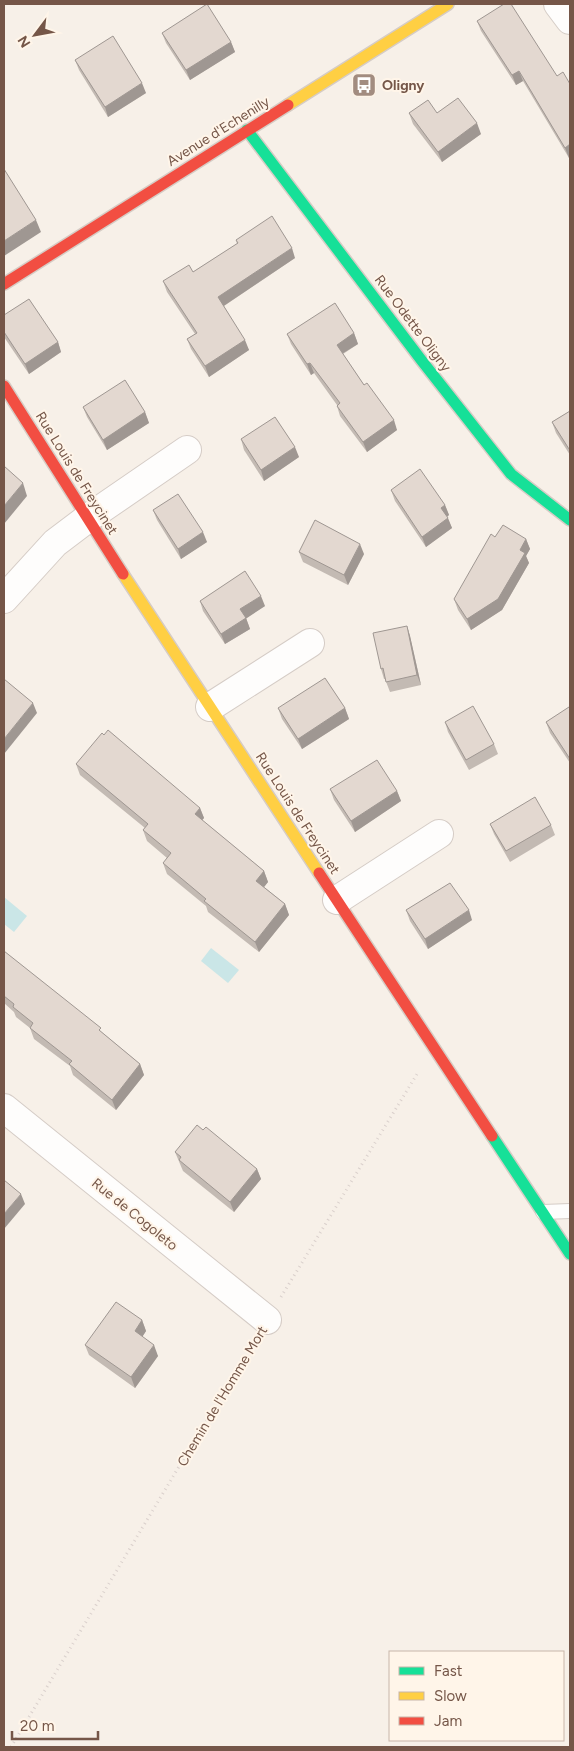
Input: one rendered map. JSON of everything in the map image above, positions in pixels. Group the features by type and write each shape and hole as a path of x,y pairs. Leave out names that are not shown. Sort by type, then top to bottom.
{"street":[{"name":"Avenue d'Echenilly","path":"4,284 448,4"},
{"path":"558,4 570,20"},
{"name":"Rue Odette Oligny","path":"247,130 416,354 511,474 570,520"},
{"name":"Rue Louis de Freycinet","path":"4,386 210,708 570,1254"},
{"path":"4,599 55,542 187,450"},
{"path":"210,708 310,643"},
{"path":"337,900 439,834"},
{"name":"Rue de Cogoleto","path":"4,1108 267,1320"}],"lane":[{"path":"543,1212 570,1211"}],"path":[{"name":"Chemin de l'Homme Mort","path":"11,1747 434,1046"}],"water":[{"path":"4,897 27,916 14,932 4,924"},
{"path":"211,948 239,970 228,983 201,961"}],"building":[{"path":"207,4 231,42 186,70 162,33"},
{"path":"504,4 511,4 557,76 563,72 570,84 570,144 565,148 519,71 512,75 477,21"},
{"path":"113,36 142,83 105,107 75,60"},
{"path":"458,98 477,123 438,152 409,113 428,100 437,113"},
{"path":"4,169 36,220 4,241"},
{"path":"272,216 292,248 218,297 245,340 205,366 187,339 197,333 163,281 189,265 193,272 238,243 236,240"},
{"path":"29,299 58,342 25,364 4,332 4,315"},
{"path":"335,303 354,333 337,345 364,385 367,383 394,420 363,442 337,406 340,403 310,363 307,364 287,334"},
{"path":"125,380 145,412 103,440 83,407"},
{"path":"570,411 570,448 569,449 552,422"},
{"path":"275,417 295,447 261,470 241,439"},
{"path":"4,466 23,483 4,506"},
{"path":"420,469 445,505 441,508 448,518 422,537 391,490"},
{"path":"178,494 203,532 178,549 153,510"},
{"path":"315,520 360,544 344,575 299,552"},
{"path":"503,525 526,539 520,550 525,553 498,599 467,619 454,599 491,534 495,537"},
{"path":"245,571 261,596 240,609 246,618 221,634 200,601"},
{"path":"407,626 417,675 386,682 373,633"},
{"path":"325,678 345,708 298,739 278,708"},
{"path":"4,679 33,703 4,739"},
{"path":"473,706 494,744 466,760 445,722"},
{"path":"570,708 570,759 546,722"},
{"path":"108,730 200,808 195,814 264,871 256,881 285,904 255,942 204,901 206,899 163,863 171,853 143,830 148,824 76,764 102,733 104,735"},
{"path":"377,760 397,791 351,821 330,789"},
{"path":"535,797 551,825 506,851 490,824"},
{"path":"450,883 469,910 425,939 406,910"},
{"path":"4,951 101,1028 99,1030 140,1064 112,1100 69,1064 72,1061 30,1028 33,1023 13,1007 14,1004 4,996"},
{"path":"197,1125 203,1130 206,1127 257,1169 230,1202 179,1160 181,1157 175,1152"},
{"path":"4,1180 21,1194 4,1214"},
{"path":"116,1302 142,1320 135,1331 154,1345 131,1377 85,1345"}],"traffic: fast":[{"path":"247,130 422,361 511,474 570,520"},
{"path":"492,1136 570,1254"}],"traffic: slow":[{"path":"288,105 448,4"},
{"path":"123,574 319,873"}],"traffic: jam":[{"path":"4,284 288,105"},
{"path":"4,386 123,574"},
{"path":"319,873 492,1136"}],"place":[{"name":"Oligny","path":"364,85"}]}
